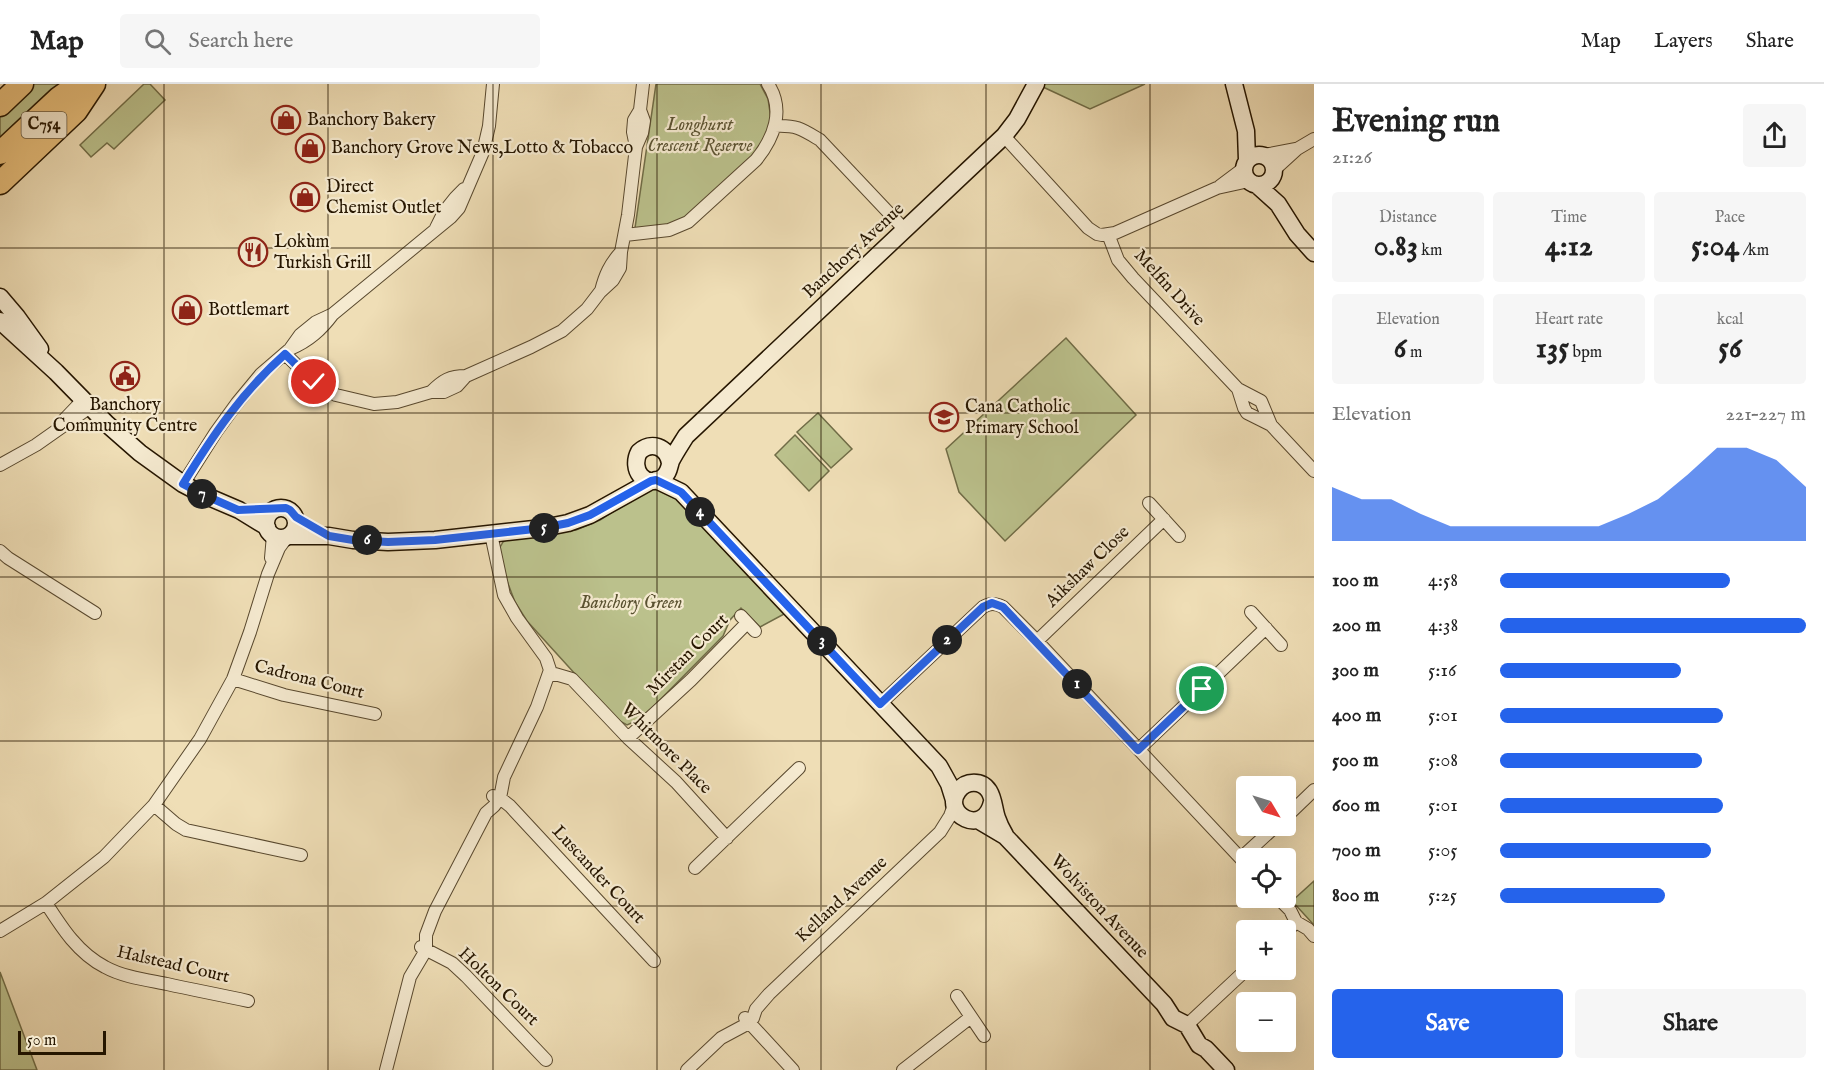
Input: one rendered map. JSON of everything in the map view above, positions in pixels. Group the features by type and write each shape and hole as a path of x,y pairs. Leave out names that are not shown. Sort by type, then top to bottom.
{"highway":[{"name":"C754","path":"0,105 22,84"},
{"path":"0,153 59,98 79,84"},
{"name":"C754","path":"0,167 88,84"},
{"path":"0,183 76,111 94,84"}],"street":[{"path":"183,484 216,432 261,374 288,351 300,335 316,322 333,314 436,229 453,199 467,186 483,152 489,126 493,84"},
{"path":"288,351 314,382 336,395 374,404 397,402 431,392 442,381 453,376 466,376 562,331 587,309 600,292 611,263 621,252 636,147 644,122 640,110 643,84"},
{"path":"625,236 669,230 688,222 756,160 773,135 778,115 774,93 768,84"},
{"name":"Banchory Avenue","path":"670,464 686,436 1004,136 1017,119 1036,84"},
{"path":"1234,84 1258,169 1297,234 1314,253"},
{"path":"775,126 791,125 803,129 820,140 905,230"},
{"path":"1004,136 1088,228 1097,234 1122,230 1258,169 1314,139"},
{"path":"1258,169 1297,149"},
{"name":"Melfin Drive","path":"1108,234 1118,260 1238,389 1261,401 1271,425"},
{"path":"0,297 8,322 86,404 140,453 183,484 238,510 279,534 388,542 435,540 543,528 568,523 590,515 666,474 670,464"},
{"name":"Melfin Drive","path":"1238,389 1247,413 1271,425 1314,471"},
{"path":"0,465 36,445 86,404"},
{"name":"Banchory Avenue","path":"655,446 686,436"},
{"path":"616,500 639,452 649,446 666,451 681,492 939,766 949,784 959,814 968,820 975,820 988,814 992,796 985,786 957,777 939,766"},
{"path":"635,464 640,476 681,492"},
{"path":"1149,503 1179,536"},
{"path":"238,510 286,508 296,517 329,536"},
{"path":"273,510 267,517 279,534"},
{"path":"279,534 295,530 296,517"},
{"name":"Aikshaw Close","path":"1037,641 1164,519"},
{"path":"0,931 46,903 104,857 154,805 200,739 233,679 250,632 279,534"},
{"path":"386,1070 411,977 408,970 411,961 423,948 422,929 435,911 476,831 477,816 496,799 499,775 512,759 553,676 536,642 517,618 504,595 491,534"},
{"path":"0,550 8,558 95,613"},
{"path":"880,704 983,607 988,604 997,604 1003,607 1037,641 1236,853"},
{"path":"1251,612 1281,645"},
{"name":"Mirstan Court","path":"628,738 692,680 748,623"},
{"path":"1138,750 1266,628"},
{"name":"Whitmore Place","path":"553,676 579,686 628,738 676,782 727,838"},
{"name":"Cadrona Court","path":"233,679 284,695 375,714"},
{"path":"695,868 799,768"},
{"path":"954,802 955,795 962,786 973,782"},
{"path":"1296,807 1314,790"},
{"name":"Luscander Court","path":"496,799 510,806 654,961"},
{"name":"Kelland Avenue","path":"687,1070 721,1038 731,1024 747,1021 751,1006 758,999 769,994 939,832 950,816 954,802"},
{"name":"Wolviston Avenue","path":"992,802 1005,836"},
{"path":"154,805 186,830 301,855"},
{"name":"Kelland Avenue","path":"939,832 956,824 975,820"},
{"name":"Wolviston Avenue","path":"975,820 1005,836 1164,1004 1173,1018 1189,1023 1194,1039 1226,1070"},
{"path":"1256,848 1267,836"},
{"name":"Halstead Court","path":"46,903 67,935 104,967 153,981 248,1000"},
{"path":"1296,929 1314,937"},
{"name":"Holton Court","path":"423,948 452,963 546,1060"},
{"path":"1189,1023 1236,978"},
{"path":"957,996 984,1036"},
{"path":"903,1070 971,1017"},
{"path":"747,1021 793,1070"}],"green space":[{"path":"33,84 70,84 0,147 0,114"},
{"path":"144,84 150,84 165,100 114,149 107,143 91,157 80,145"},
{"name":"Longhurst Crescent Reserve","path":"656,84 760,84 768,99 771,119 767,137 754,154 684,219 666,226 635,228"},
{"path":"1044,84 1145,84 1090,109 1043,87"},
{"path":"1066,338 1136,415 1005,541 959,492 946,449"},
{"path":"818,413 852,449 831,468 797,432"},
{"path":"795,435 829,471 809,491 775,455"},
{"name":"Banchory Green","path":"651,487 678,496 786,613 760,627 741,608 730,620 723,636 652,708 627,725 616,719 527,621 515,602 501,565 499,549 503,542 510,538 576,530 600,520"},
{"path":"1314,881 1314,925 1296,905 1296,897"},
{"path":"0,972 37,1070 0,1070"}],"place":[{"name":"Banchory Bakery","path":"286,120"},
{"name":"Banchory Grove News,Lotto & Tobacco","path":"310,148"},
{"name":"Direct Chemist Outlet","path":"305,197"},
{"name":"Lokùm Turkish Grill","path":"253,252"},
{"name":"Bottlemart","path":"187,310"},
{"name":"Banchory Community Centre","path":"125,376"},
{"name":"Cana Catholic Primary School","path":"944,417"}],"route":[{"path":"314,382 285,354 261,374 237,403 183,484 238,510 286,508 296,517 329,536 388,542 435,540 568,523 590,515 656,480 681,492 880,704 983,607 992,603 1003,607 1037,641 1138,750 1202,689"}]}
